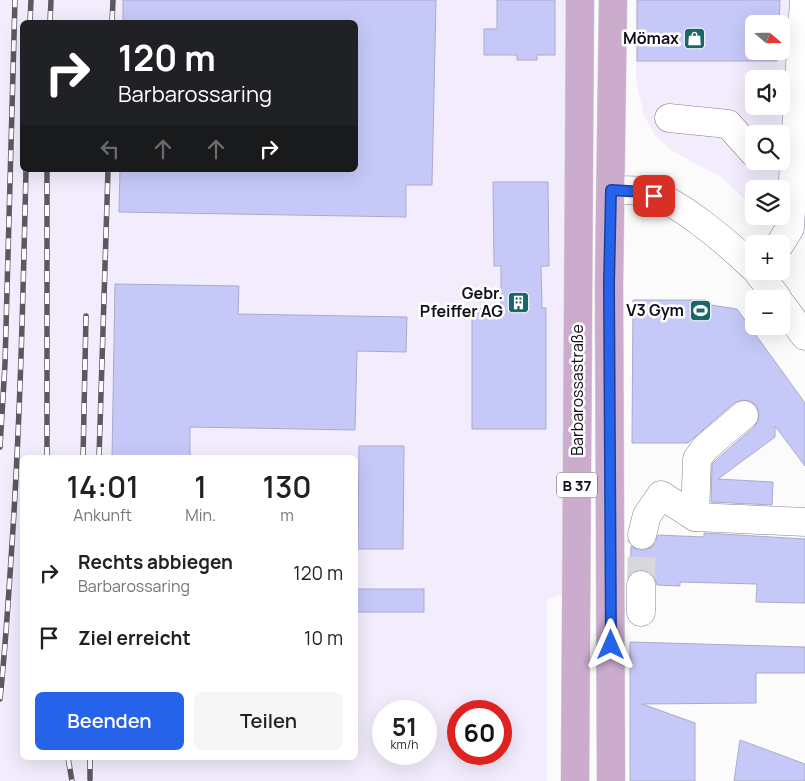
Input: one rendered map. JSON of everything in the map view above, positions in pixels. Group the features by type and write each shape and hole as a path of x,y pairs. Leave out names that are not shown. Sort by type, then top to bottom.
{"main road":[{"name":"Barbarossastraße","path":"575,781 580,0"},
{"name":"Barbarossastraße","path":"611,781 609,284 613,0"},
{"path":"578,189 611,190"}],"street":[{"path":"790,136 804,0"},
{"path":"669,118 728,124 745,143"},
{"path":"786,235 790,228 788,170"},
{"path":"611,190 644,192 672,204 704,225 745,261"},
{"path":"790,316 805,336"},
{"path":"695,517 698,459 705,448 744,415"},
{"path":"642,535 647,516 660,495 695,517 805,522"},
{"path":"641,585 641,612"}],"shaded area":[{"path":"0,0 569,0 573,590 547,600 547,781 0,781"},
{"path":"636,0 790,0 789,15 745,15 745,60 787,60 786,70 745,70 745,115 784,115 783,125 745,125 745,170 781,170 780,180 745,180 745,199 722,178 671,150 655,135 644,116 636,80"}],"building":[{"path":"123,0 436,0 432,185 406,185 406,217 119,212 120,172 358,172 358,20 123,20"},
{"path":"497,0 555,0 555,55 537,55 537,60 517,60 517,55 484,55 484,29 497,29"},
{"name":"Mömax","path":"637,0 780,0 779,15 745,15 745,60 777,61 637,61"},
{"name":"Gebr. Pfeiffer AG","path":"493,182 548,182 549,266 541,266 542,308 546,308 546,429 472,429 472,309 501,308 501,266 494,266"},
{"path":"115,284 239,286 238,314 407,317 406,352 357,351 355,430 190,427 190,455 112,455"},
{"path":"633,300 706,300 711,305 737,309 745,320 745,335 756,335 805,403 805,466 775,426 775,437 718,479 773,482 772,505 711,502 712,464 754,427 758,421 759,412 756,405 750,401 742,400 734,403 688,443 632,443"},
{"path":"359,446 404,446 403,549 358,549"},
{"path":"704,533 805,539 805,603 756,602 757,584 680,582 680,586 657,585 654,577 648,571 641,569 630,574 631,546 638,550 646,550 654,545 658,535 704,537"},
{"path":"358,589 424,589 424,612 358,612"},
{"path":"630,642 805,647 805,673 756,673 756,703 642,704 695,723 695,781 630,781"},
{"path":"740,740 805,764 805,781 734,781"}],"tunnel":[{"path":"641,585 642,535"}],"railway":[{"path":"0,447 5,364 15,0"},
{"path":"30,20 31,0"},
{"path":"50,20 51,0"},
{"path":"112,20 113,0"},
{"path":"0,699 8,612 17,462 26,172"},
{"path":"47,172 47,455"},
{"path":"99,455 108,172"},
{"path":"83,455 86,316"},
{"path":"68,760 72,781"},
{"path":"90,760 90,779"}],"place":[{"name":"Mömax","path":"695,38"},
{"name":"Gebr. Pfeiffer AG","path":"519,302"},
{"name":"V3 Gym","path":"700,310"}],"route":[{"path":"611,645 609,284 611,190 644,192 654,196"}]}
